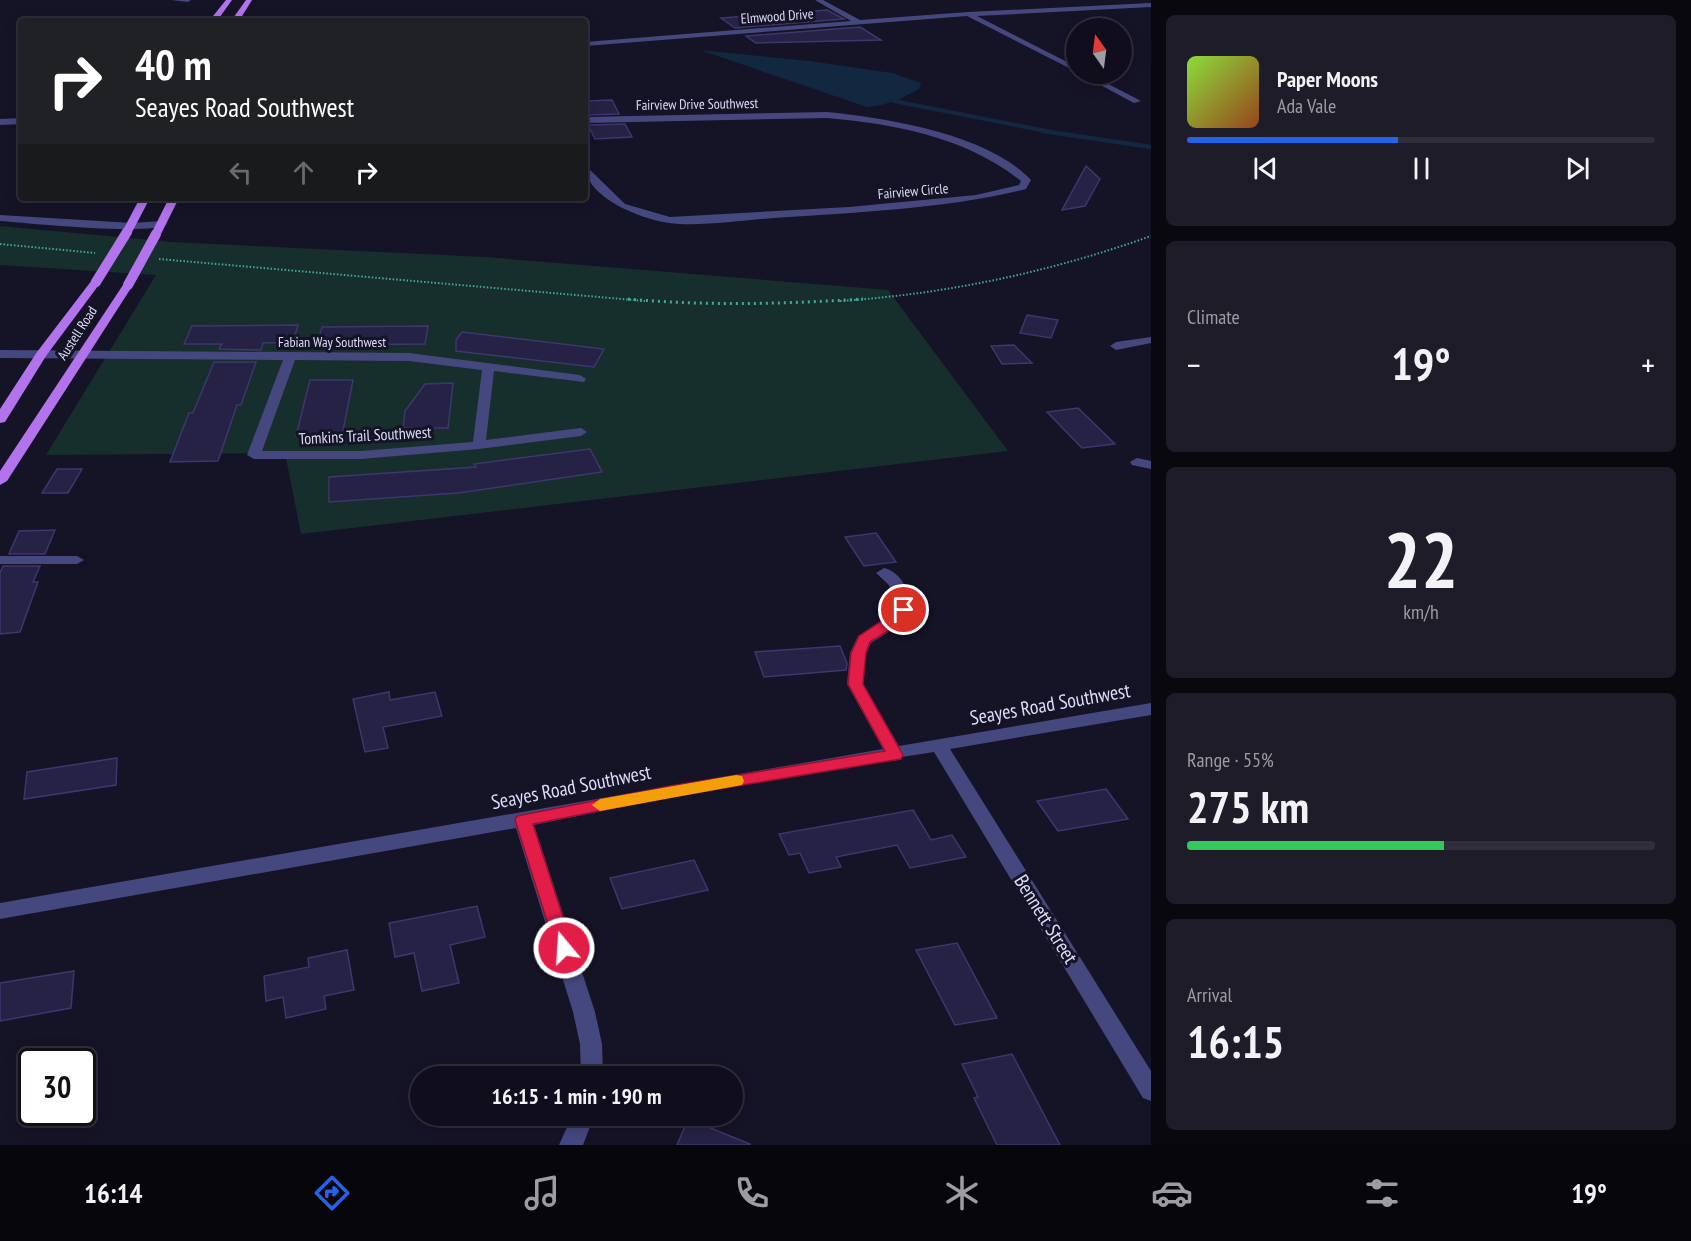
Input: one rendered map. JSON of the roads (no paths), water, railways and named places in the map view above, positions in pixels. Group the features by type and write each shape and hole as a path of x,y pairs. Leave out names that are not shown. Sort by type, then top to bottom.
{"main road":[{"path":"215,18 229,0"},
{"path":"236,18 249,0"},
{"name":"Austell Road","path":"0,419 41,355 96,282 143,201"},
{"name":"Austell Road","path":"0,481 128,285 173,201"}],"street":[{"path":"174,0 188,0"},
{"path":"818,0 860,23"},
{"name":"Elmwood Drive","path":"588,44 968,14 1151,5"},
{"path":"968,14 1066,64"},
{"path":"1104,84 1137,101"},
{"name":"Fairview Drive Southwest","path":"588,120 809,116"},
{"name":"Fairview Circle","path":"588,172 607,194 622,206 670,220 755,217 976,198 1023,187 1026,180 1017,171 980,152 934,135 866,118 809,116"},
{"path":"0,122 18,121"},
{"path":"0,218 129,229 159,229"},
{"path":"1116,346 1151,340"},
{"name":"Fabian Way Southwest","path":"0,354 409,357 580,379"},
{"name":"Tomkins Trail Southwest","path":"290,357 254,455 361,455 479,445 581,432"},
{"path":"479,445 488,367"},
{"path":"0,560 78,560"},
{"path":"884,573 894,578 902,595 904,610 895,621 864,639 858,653 855,684 895,755"},
{"name":"Seayes Road Southwest","path":"0,911 523,820 670,791 895,755 1151,709"},
{"name":"Bennett Street","path":"940,747 1151,1091"},
{"path":"523,820 584,1012 591,1044 592,1066"},
{"path":"571,1145 579,1126"}],"water":[{"path":"700,50 809,61 892,73 921,83 919,89 900,98 867,107"}],"waterway":[{"path":"894,101 1051,132"},
{"path":"1043,131 1151,147"}]}
